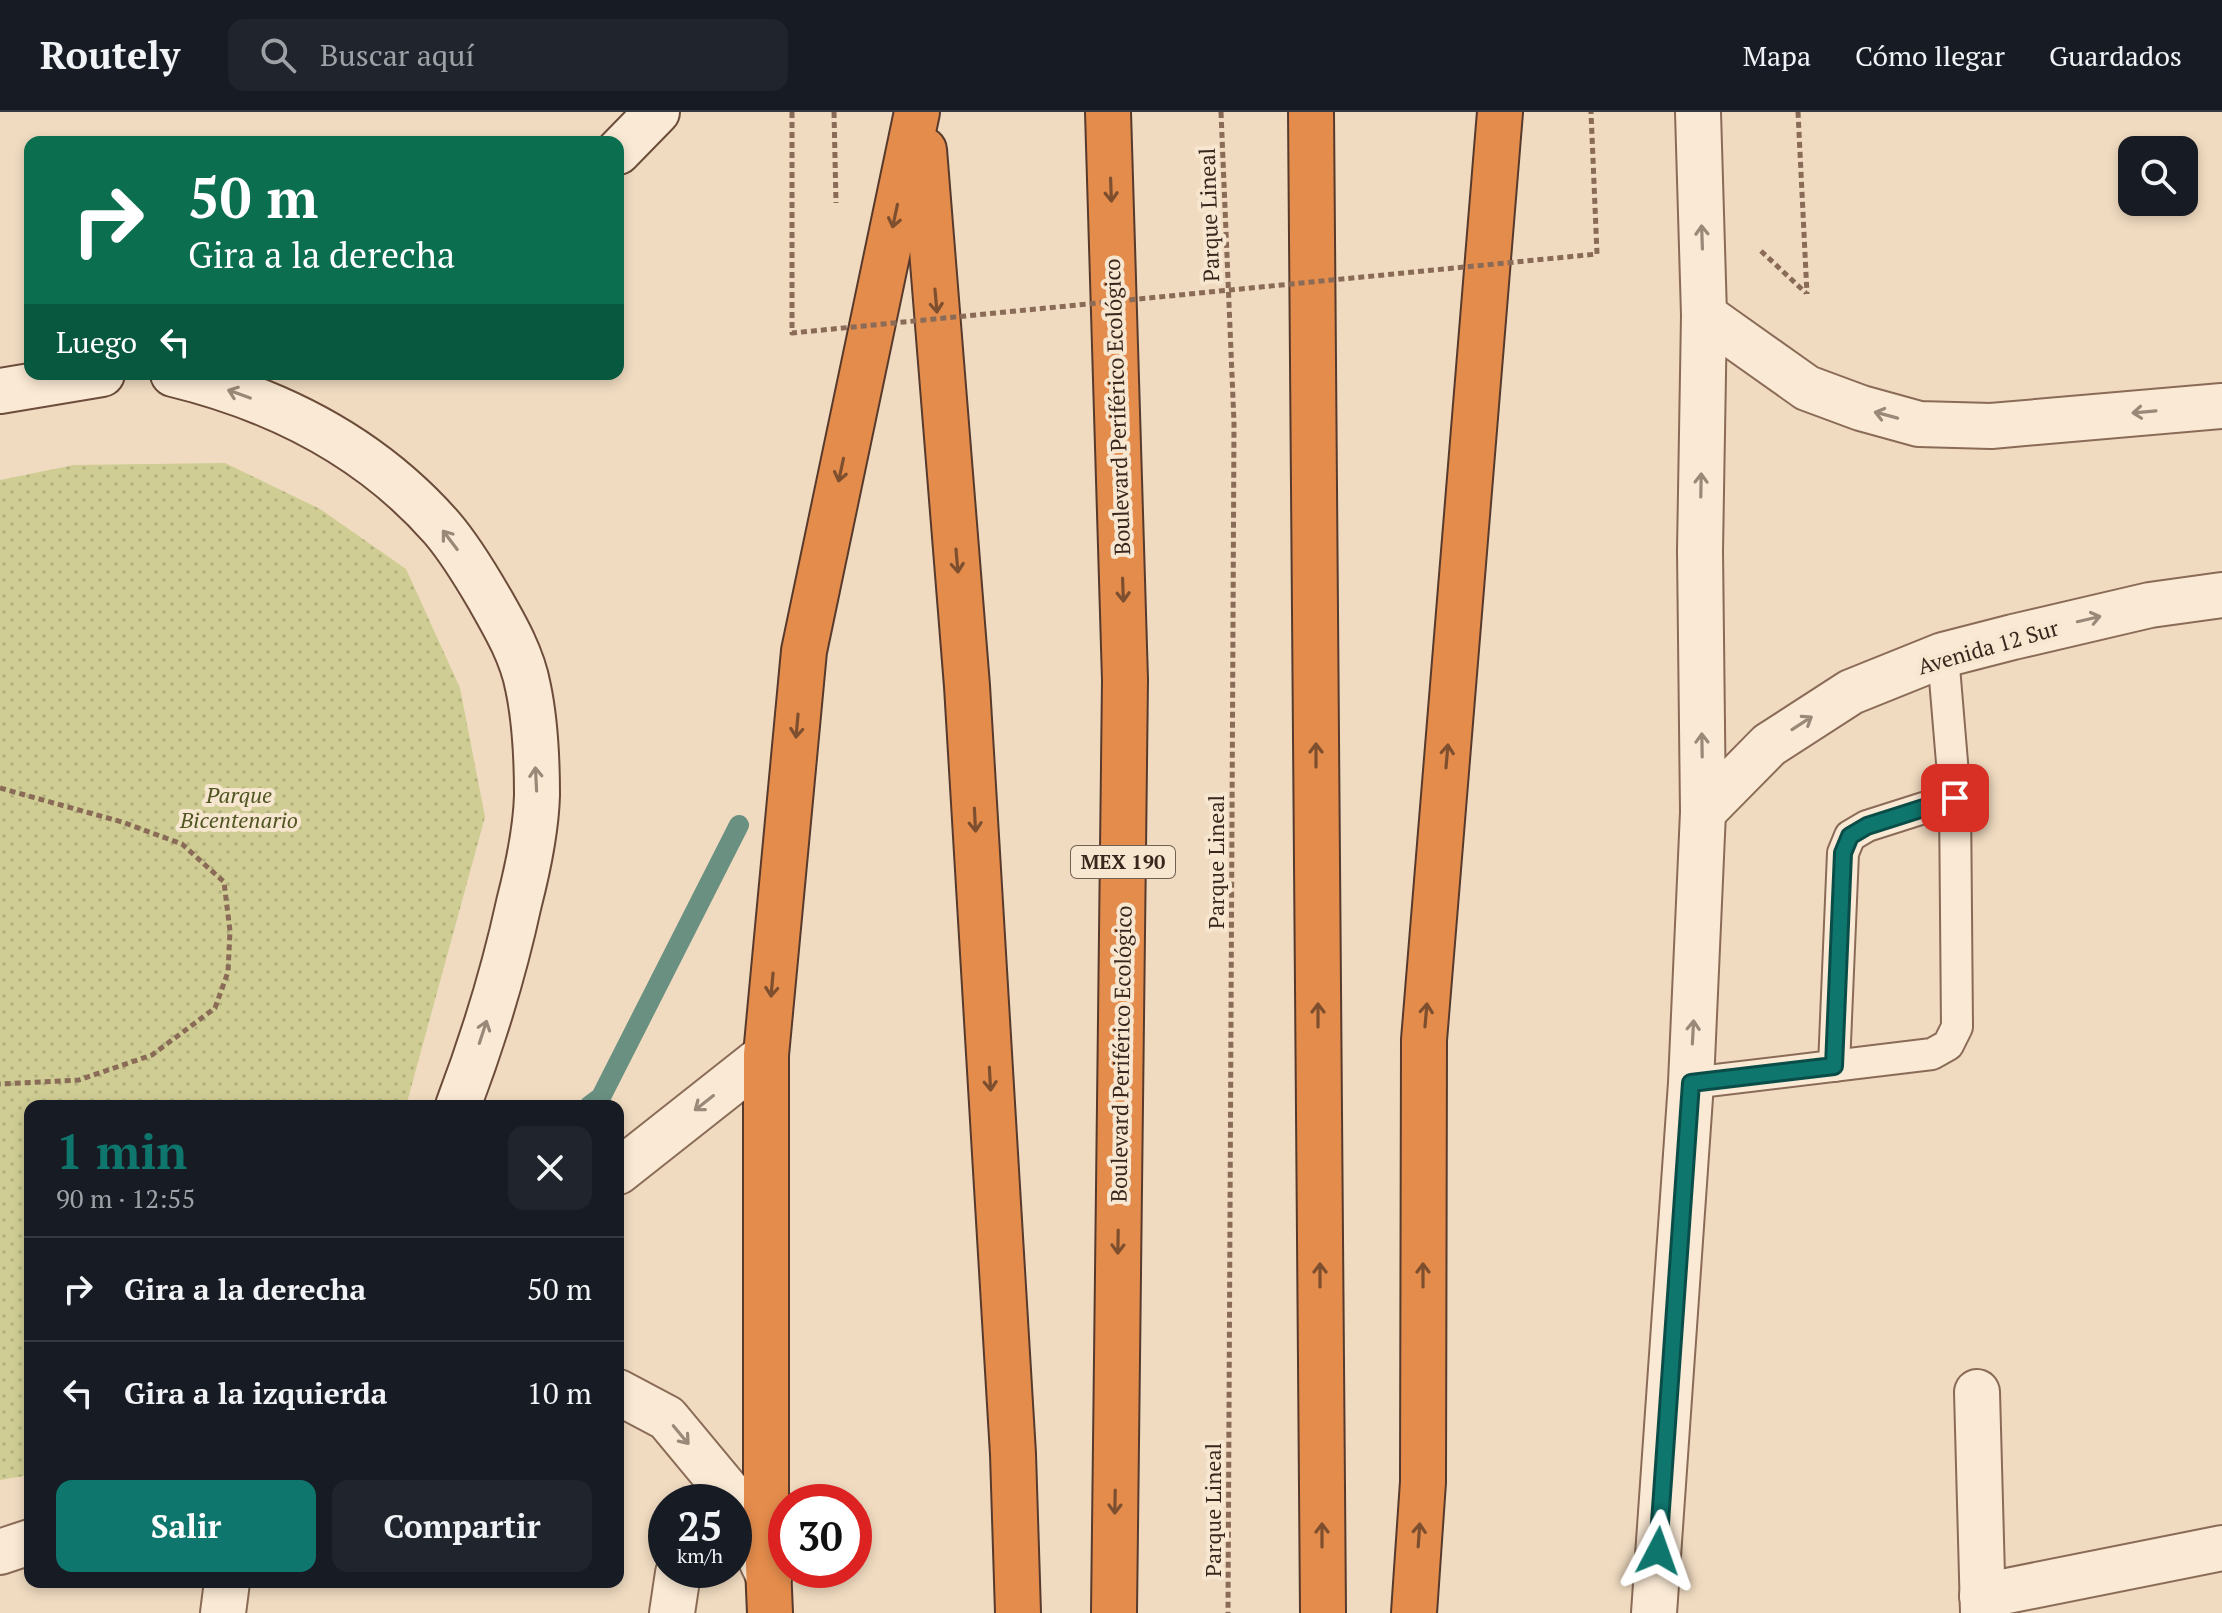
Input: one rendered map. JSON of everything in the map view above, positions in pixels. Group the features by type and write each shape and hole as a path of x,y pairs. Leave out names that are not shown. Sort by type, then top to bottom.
{"highway":[{"path":"770,1596 766,1518 766,1055 804,651 919,112"},
{"path":"919,112 967,686 1013,1454 1018,1613"},
{"name":"Boulevard Periférico Ecológico","path":"1108,112 1125,680 1114,1613"},
{"path":"1311,112 1323,1613"},
{"path":"1414,1613 1423,1482 1424,1040 1500,112"}],"street":[{"path":"624,146 657,112"},
{"path":"1654,1613 1691,1083 1703,812 1700,551 1704,315 1698,112"},
{"path":"1704,315 1807,388 1861,408 1919,424 1991,426 2222,406"},
{"path":"0,391 66,380"},
{"path":"198,380 287,412 363,457 406,492 442,528 472,568 516,648 528,686 533,736 537,797 531,852 508,954 460,1100"},
{"name":"Avenida 12 Sur","path":"1703,812 1769,745 1851,692 1943,655 2150,605 2222,595"},
{"path":"624,1167 766,1055"},
{"path":"1977,1392 1983,1604 2222,1548"},
{"path":"624,1395 667,1418 731,1495 770,1596"},
{"path":"0,1552 24,1544"},
{"path":"223,1613 226,1588"}],"lane":[{"path":"1691,1083 1932,1054 1948,1045 1957,1027 1955,798 1943,655"},
{"path":"1834,1066 1843,853 1850,836 1867,826 1955,798"}],"path":[{"path":"792,112 792,333 1597,254 1591,112"},
{"name":"Parque Lineal","path":"1221,112 1234,423 1228,1613"},
{"path":"1798,112 1807,294"},
{"path":"0,788 122,822 182,844 224,882 230,931 228,972 215,1008 152,1055 79,1080 0,1084"}],"green space":[{"name":"Parque Bicentenario","path":"225,463 320,509 406,569 460,688 485,817 408,1100 24,1100 24,1476 0,1480 0,480 74,465"}],"waterway":[{"path":"597,1100 739,825"}],"route":[{"path":"1658,1551 1691,1083 1834,1066 1843,853 1850,836 1867,826 1955,798"}]}
